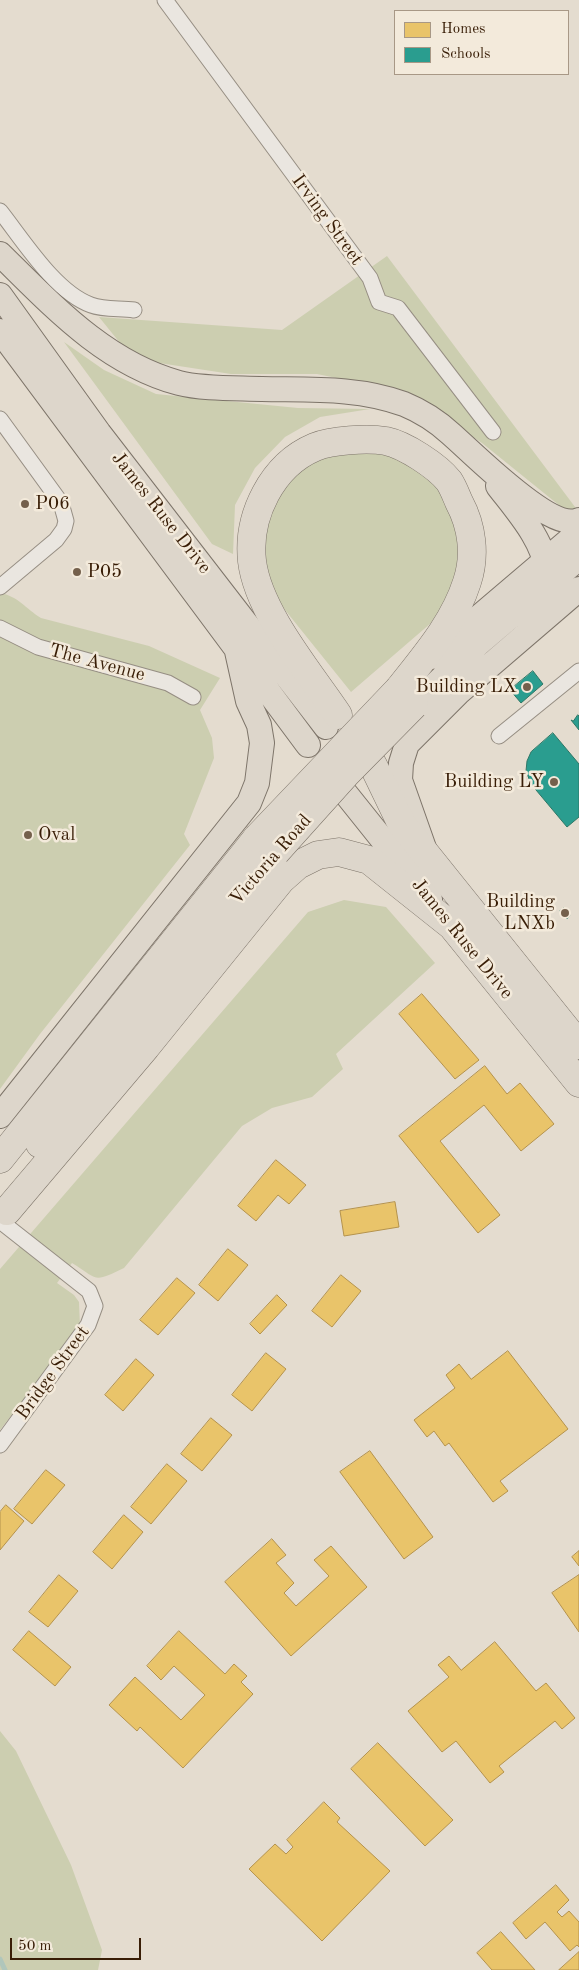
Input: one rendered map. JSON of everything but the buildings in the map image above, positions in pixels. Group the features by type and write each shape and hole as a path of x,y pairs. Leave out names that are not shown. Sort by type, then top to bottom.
{"highway":[{"path":"332,721 274,620 258,585 252,561 253,527 263,496 287,465 315,447 349,440 386,441 420,456 448,481 465,514 473,550 468,580 458,606 428,652 406,697"},
{"name":"Victoria Road","path":"0,1159 267,845 406,697"},
{"name":"James Ruse Drive","path":"368,770 401,824 579,1045"},
{"name":"Victoria Road","path":"2,1209 134,1024 267,845"},
{"path":"2,1209 146,1047 281,880 298,865 318,855 339,852 369,860 452,926"},
{"name":"James Ruse Drive","path":"452,926 579,1083"}],"main road":[{"path":"0,254 90,339 128,363 154,375 180,384 240,388 351,391 404,405 429,417 451,434 475,458 521,496 562,521 573,523 579,520"},
{"name":"James Ruse Drive","path":"0,295 99,433 332,721"},
{"name":"James Ruse Drive","path":"0,331 308,745"},
{"path":"475,458 533,536 545,560 545,577 536,594"},
{"name":"Victoria Road","path":"406,697 467,626 579,532"},
{"name":"Victoria Road","path":"406,697 479,643 579,558"},
{"path":"427,856 400,780 401,763 407,744 458,693 579,589"},
{"path":"0,1116 249,803 257,783 262,743 259,725 248,701 236,647"},
{"name":"James Ruse Drive","path":"346,794 452,926"}],"street":[{"name":"Irving Street","path":"165,0 370,278 379,302 398,308 493,432"},
{"path":"0,211 68,292 92,306 134,310"},
{"path":"0,419 60,503 66,521 56,540 0,587"},
{"name":"The Avenue","path":"0,628 38,647 168,683 193,697"},
{"path":"499,736 579,671"},
{"name":"Bridge Street","path":"0,1445 84,1330 94,1314 95,1306 92,1295 64,1272 2,1209"}],"green space":[{"path":"387,256 578,511 565,510 482,443 405,392 317,374 231,374 133,359 99,317 282,330"},
{"path":"64,342 104,370 156,394 298,408 370,409 320,417 285,437 255,468 235,505 233,554 212,544"},
{"path":"355,448 387,452 420,468 445,496 457,524 459,559 452,595 431,623 351,692 277,600 262,560 266,529 274,503 290,479 317,455"},
{"path":"0,593 17,600 41,618 149,646 220,678 200,710 212,738 214,758 184,834 190,845 40,1034 0,1089"},
{"path":"344,900 386,907 435,963 336,1054 343,1069 312,1097 272,1108 242,1126 124,1268 107,1276 96,1278 72,1263 57,1283 74,1295 79,1302 80,1326 0,1430 0,1269 308,912"},
{"path":"0,1731 16,1751 71,1865 102,1950 98,1970 0,1970"}],"waterway":[{"path":"0,1959 5,1970"}],"place":[{"name":"P06","path":"25,504"},
{"name":"P05","path":"77,572"},
{"name":"Building LX","path":"527,687"},
{"name":"Building LY","path":"554,782"},
{"name":"Oval","path":"28,835"},
{"name":"Building LNXb","path":"565,913"}]}
